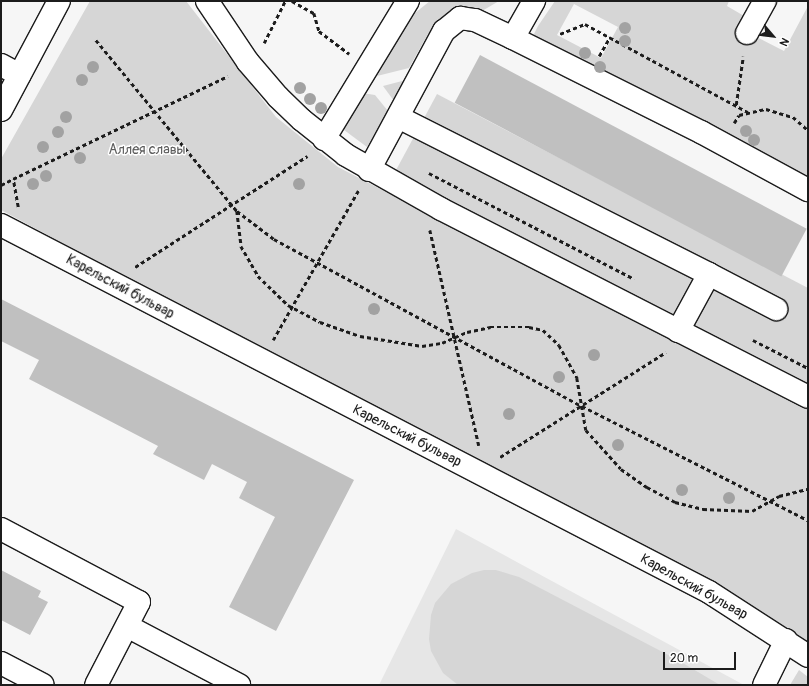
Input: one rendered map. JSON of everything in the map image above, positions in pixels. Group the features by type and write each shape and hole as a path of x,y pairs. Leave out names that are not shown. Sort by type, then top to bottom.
{"street":[{"path":"1,110 9,79 46,25 59,1"},
{"path":"46,25 67,1"},
{"path":"207,1 248,62 278,98 324,139 364,179 678,331 808,397"},
{"path":"324,139 408,1"},
{"path":"513,38 534,1"},
{"path":"747,33 765,1"},
{"path":"364,179 444,31 460,18 475,20 513,38 701,132 808,190"},
{"path":"398,117 776,309"},
{"name":"Карельский бульвар","path":"10,220 263,361 709,592 786,640 808,656"},
{"path":"678,331 709,274"},
{"path":"1,529 139,602 96,685"},
{"path":"127,626 239,685"},
{"path":"764,685 786,640"},
{"path":"1,663 43,685"}],"path":[{"path":"262,46 285,1"},
{"path":"292,1 314,13 319,31 356,61 362,75"},
{"path":"558,35 585,24 748,112"},
{"path":"736,105 747,33"},
{"path":"599,57 610,37"},
{"path":"96,40 156,110 233,204 237,211 274,239 316,264 581,405 808,520"},
{"path":"1,185 230,76"},
{"path":"739,115 766,109 784,113 808,130"},
{"path":"133,268 307,156"},
{"path":"424,170 641,283"},
{"path":"10,220 13,179"},
{"path":"263,361 291,307 364,179"},
{"path":"237,211 241,246 258,276 291,307 320,322 360,336 422,346 456,338 467,332 490,327 514,326 543,330 559,345 577,378 586,430 621,469 647,488 675,502 703,509 732,512 752,511 797,489 808,489"},
{"path":"430,227 456,338 480,452"},
{"path":"745,336 808,368"},
{"path":"497,460 667,351"}],"shaded area":[{"path":"456,529 744,685 379,685"}],"green space":[{"name":"Аллея славы","path":"90,1 186,1 276,117 338,167 808,411 808,644 789,629 702,576 268,354 1,210 1,159"},
{"path":"430,1 499,1 482,11 458,14 437,26 428,34 409,68 377,76 410,17"},
{"path":"555,1 729,1 727,6 751,20 745,31 784,51 808,6 808,183 536,43 534,34","holes":["574,4 618,27 601,58 557,35"]},
{"path":"406,80 394,101 383,86"},
{"path":"362,93 375,95 388,111 367,147 340,127"},
{"path":"437,94 808,288 808,383 475,216 395,172"},
{"path":"484,570 496,570 519,577 676,659 720,685 458,685 443,673 431,651 429,639 431,615 435,603 451,584 472,573"},
{"path":"799,670 808,677 808,685 790,685"}],"building":[{"path":"480,55 807,229 781,276 455,103"},
{"path":"1,299 354,480 276,631 229,607 275,517 239,498 247,482 212,464 204,480 153,454 158,446 29,379 39,360 1,341"},
{"path":"1,570 41,591 38,597 48,602 30,635 1,620"}]}
